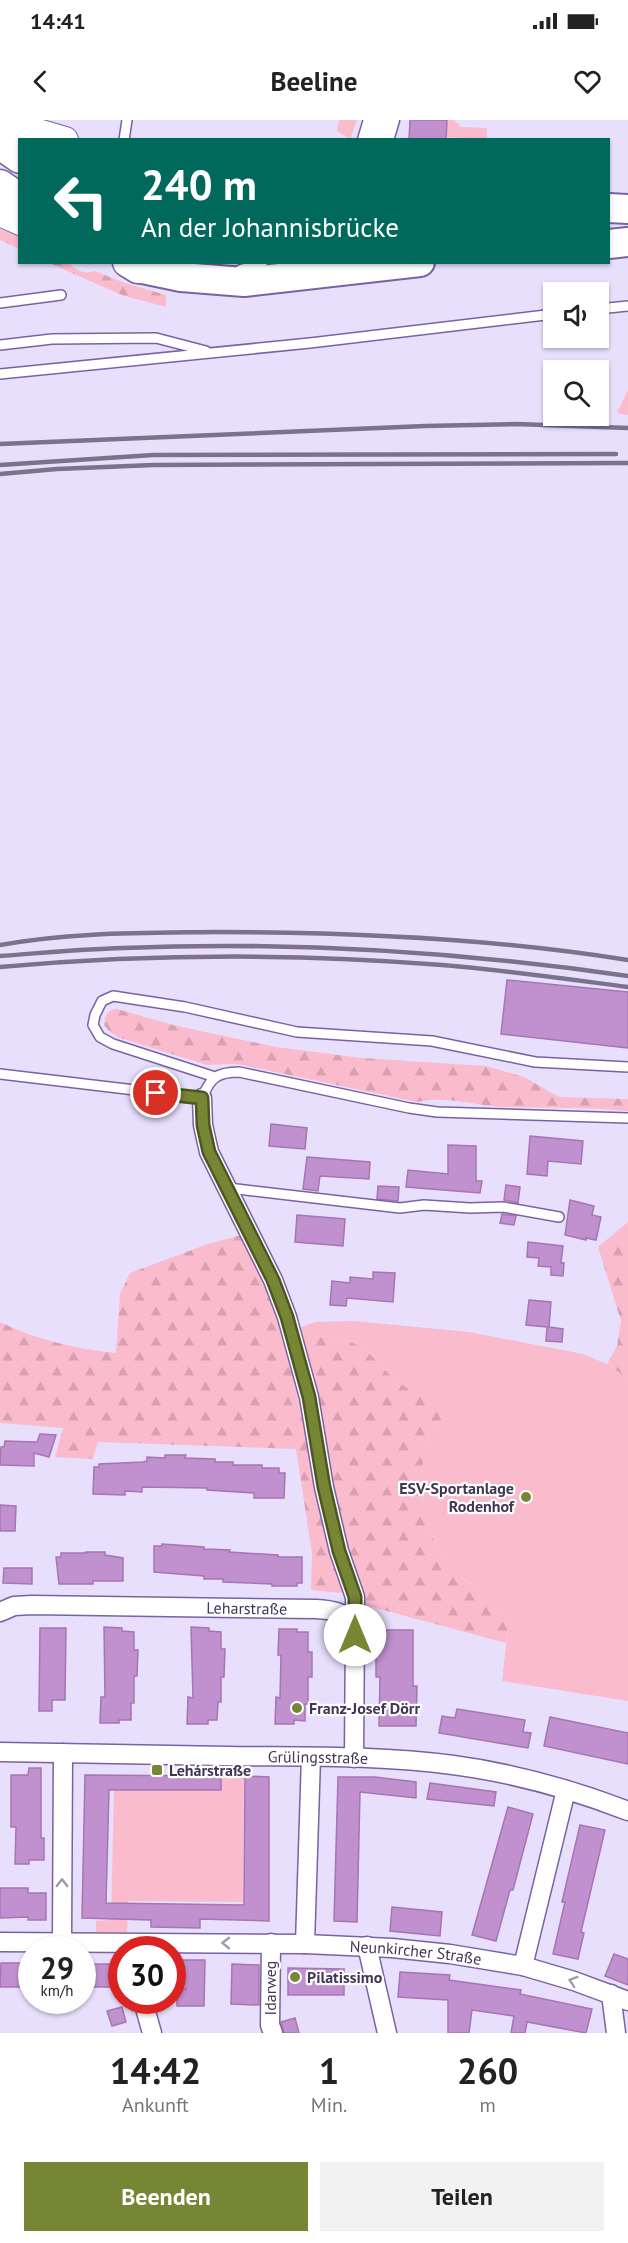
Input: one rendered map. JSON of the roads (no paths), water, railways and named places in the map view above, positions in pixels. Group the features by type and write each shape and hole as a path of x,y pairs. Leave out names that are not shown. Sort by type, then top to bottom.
{"highway":[{"path":"0,144 18,157"},
{"path":"0,185 18,198"}],"main road":[{"path":"0,121 57,135"},
{"path":"610,208 628,209"},
{"path":"0,213 18,221"},
{"path":"610,244 628,242"},
{"path":"127,264 181,277 244,282 400,264"}],"street":[{"path":"368,138 373,120"},
{"path":"385,138 390,120"},
{"path":"202,1098 203,1125 209,1152 273,1280 287,1317 309,1397 324,1487 339,1551 355,1597 354,1758"},
{"name":"Leharstraße","path":"0,1612 14,1606 32,1605 316,1609 334,1610 345,1614 355,1623"},
{"name":"Grülingsstraße","path":"0,1752 354,1758 452,1765 521,1778 628,1810"},
{"path":"62,1936 63,1753"},
{"path":"305,1944 312,1758"},
{"path":"523,1966 566,1790"},
{"name":"Neunkircher Straße","path":"0,1942 18,1942"},
{"name":"Neunkircher Straße","path":"186,1945 271,1943 367,1946 450,1954 523,1966 620,1997"},
{"name":"Idarweg","path":"271,1943 270,2025 273,2033"},
{"path":"367,1946 387,2033"},
{"path":"616,2033 620,1997"},
{"path":"147,2014 152,2033"}],"lane":[{"path":"124,138 127,120"},
{"path":"209,281 257,264"},
{"path":"313,264 335,272"},
{"path":"0,303 61,295"},
{"path":"609,308 628,306"},
{"path":"0,374 543,316"},
{"path":"0,345 52,339 156,338 212,353"},
{"path":"215,1077 112,1044 99,1037 93,1025 94,1015 102,1001 113,996 297,1032 432,1041 535,1062 628,1067"},
{"path":"0,1074 202,1098 215,1077 227,1072 239,1072 436,1112 628,1118"},
{"path":"226,1188 400,1208 424,1205 470,1208 503,1207 559,1217"}],"railway":[{"path":"0,444 425,426 516,424 628,428"},
{"path":"0,465 153,455 616,454"},
{"path":"0,474 153,465 628,463"},
{"path":"0,945 107,934 318,933 474,941 628,960"},
{"path":"0,956 92,949 186,946 313,947 439,955 628,976"},
{"path":"0,967 166,957 332,958 465,967 628,987"}],"place":[{"name":"ESV-Sportanlage Rodenhof","path":"526,1497"},
{"name":"Franz-Josef Dörr","path":"297,1708"},
{"name":"Lehárstraße","path":"157,1770"},
{"name":"Pilatissimo","path":"295,1977"}]}
